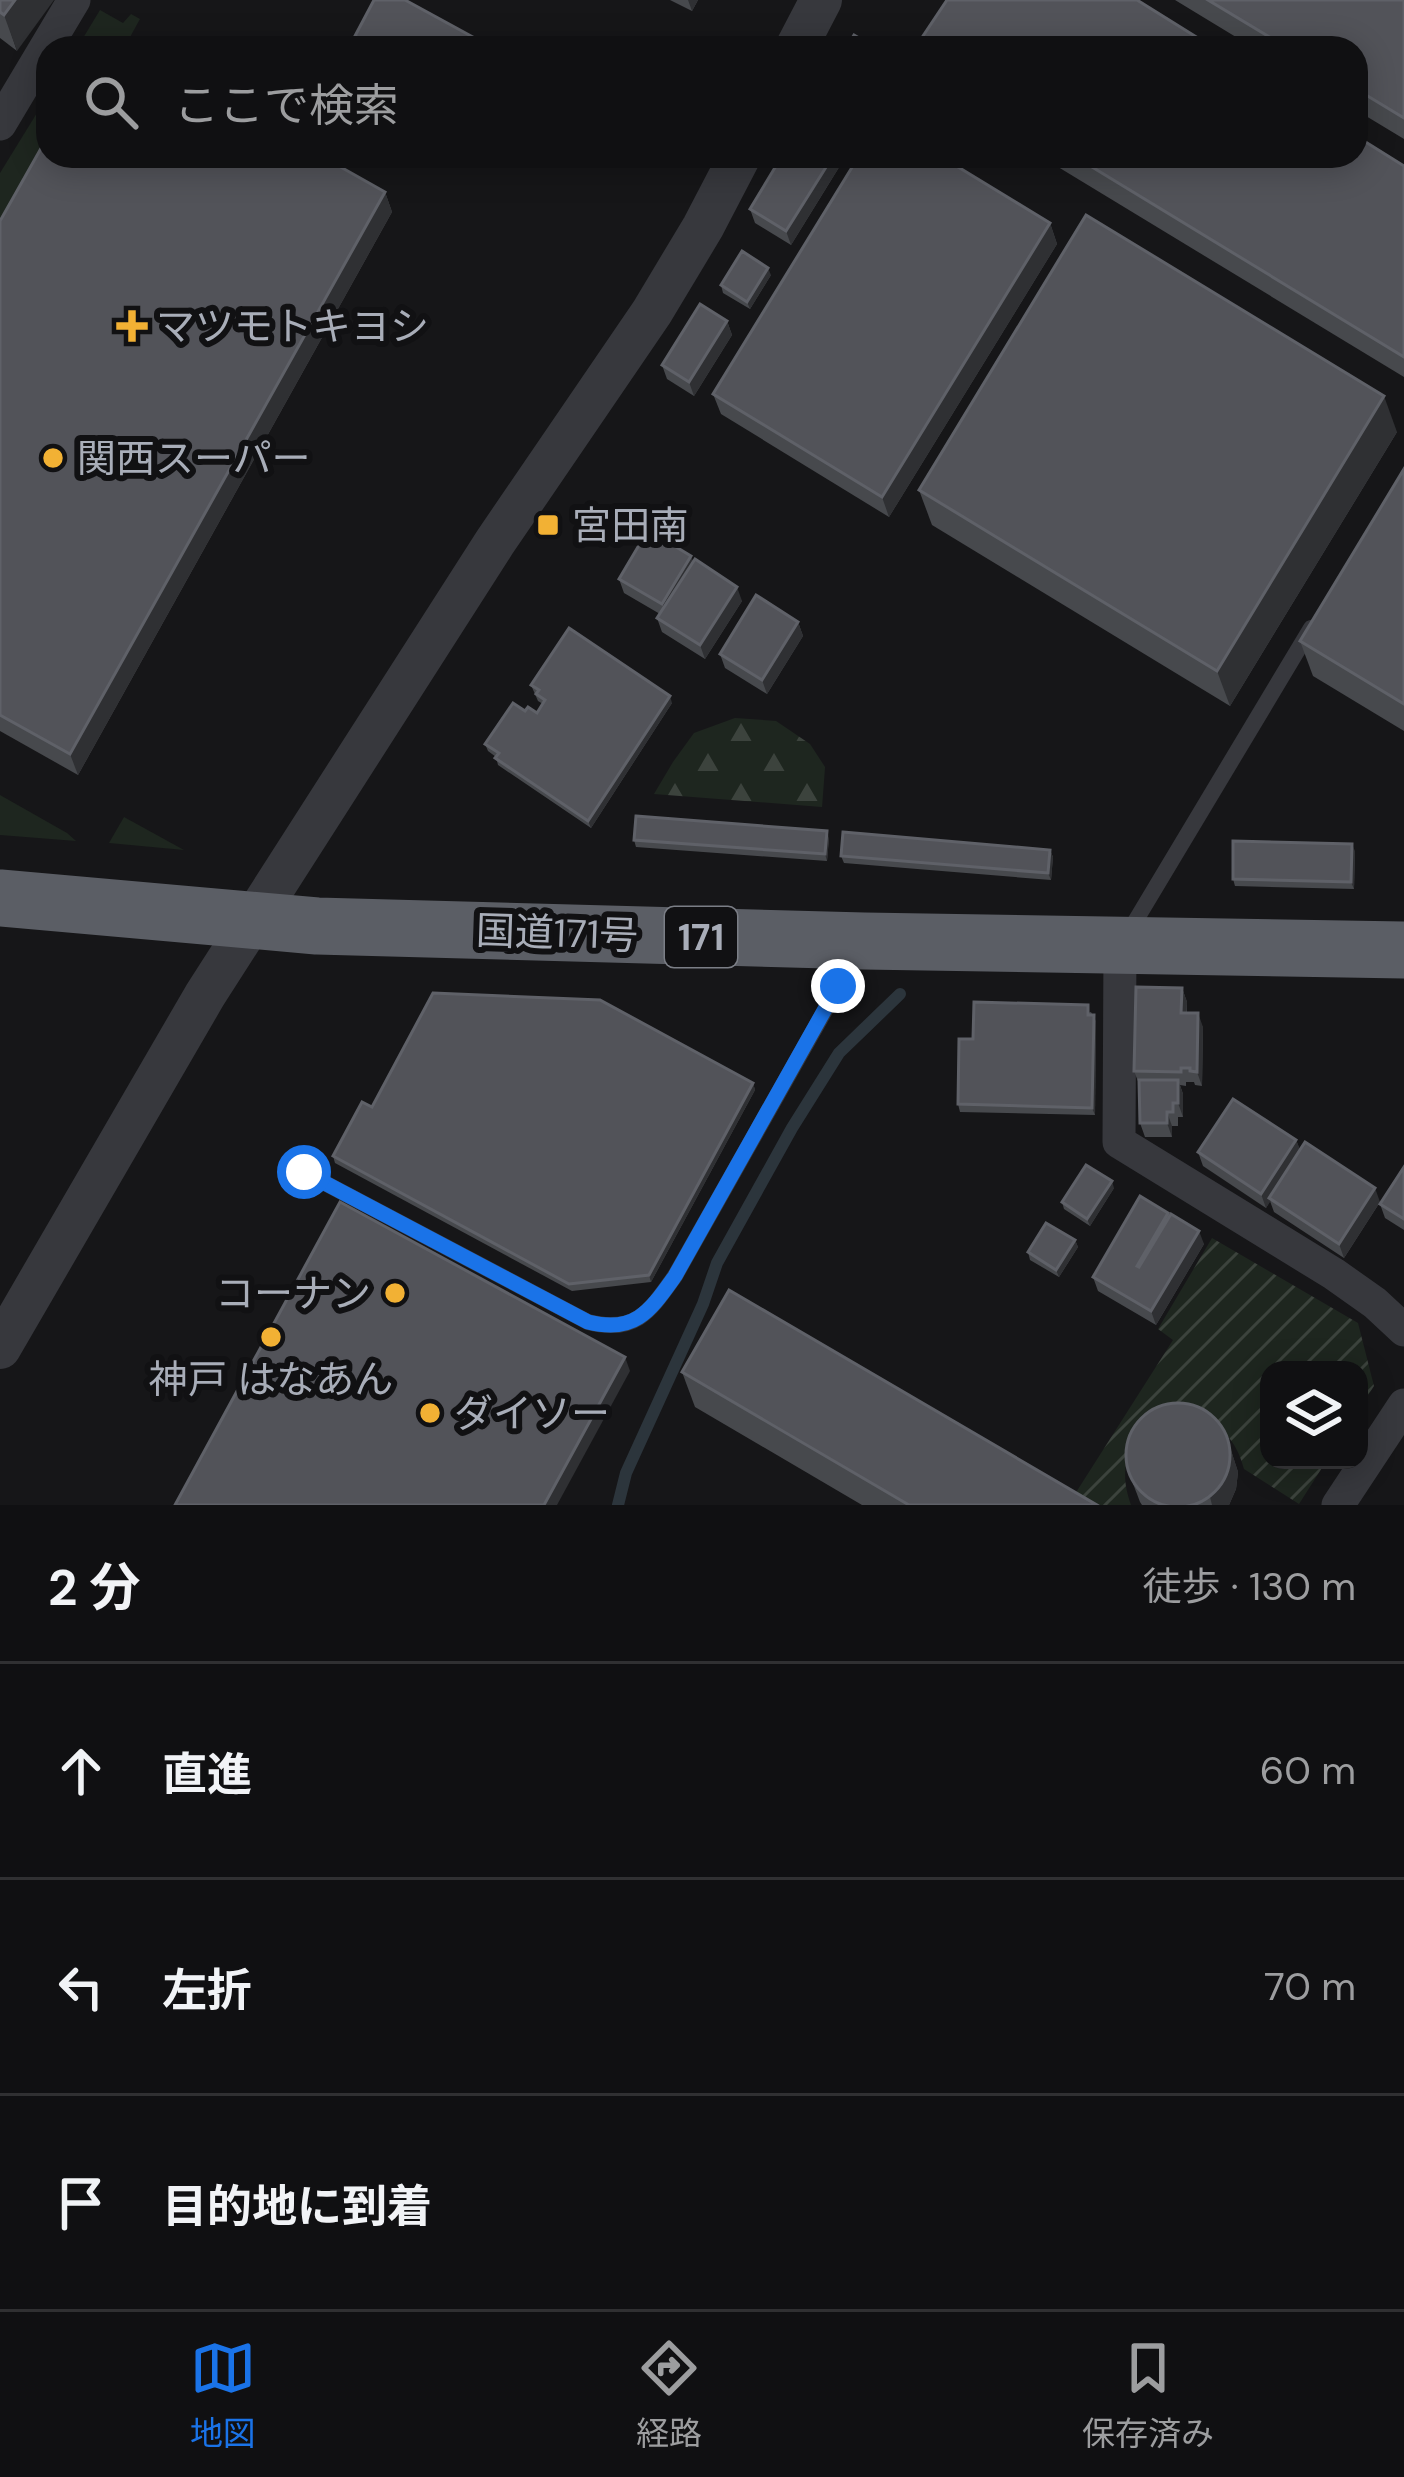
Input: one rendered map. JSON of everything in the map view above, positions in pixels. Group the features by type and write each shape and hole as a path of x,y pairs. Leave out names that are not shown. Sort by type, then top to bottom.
{"highway":[{"name":"国道171号","path":"0,898 317,926 1404,950"}],"street":[{"path":"53,36 74,0"},
{"path":"802,36 821,0"},
{"path":"0,124 36,64"},
{"path":"0,1348 205,995 496,542 652,312 734,168"},
{"path":"1120,946 1119,1142 1334,1274 1404,1330"},
{"path":"1338,1505 1404,1405"}],"lane":[{"path":"1120,946 1322,610"},
{"path":"304,1172 588,1322 630,1323 653,1307 675,1276 864,941"}],"green space":[{"path":"100,10 123,23 131,14 140,19 131,36 84,36"},
{"path":"36,114 38,168 0,236 0,173"},
{"path":"735,718 776,721 810,744 825,767 822,807 654,794 694,733"},
{"path":"0,795 67,833 76,841 0,835"},
{"path":"124,817 184,850 109,843"},
{"path":"1212,1238 1358,1323 1368,1361 1260,1361 1260,1469 1321,1469 1299,1504 1244,1469 1232,1442 1212,1422 1129,1450 1125,1478 1131,1505 1068,1505 1173,1340 1158,1329"},
{"path":"1368,1362 1374,1386 1368,1395"}],"building":[{"path":"0,0 15,0 4,15 0,12"},
{"path":"374,0 405,0 471,36 355,36"},
{"path":"947,0 1137,0 1195,36 923,36"},
{"path":"1208,0 1404,0 1404,118 1368,96 1368,36 1268,36"},
{"path":"1368,144 1404,166 1404,357 1094,168 1368,168"},
{"path":"36,157 36,168 342,168 385,192 70,754 0,715 0,221"},
{"path":"775,168 825,168 786,231 750,209"},
{"path":"852,168 960,168 1050,223 882,497 713,394"},
{"path":"1086,215 1384,396 1217,671 919,490"},
{"path":"742,251 768,268 747,302 721,285"},
{"path":"700,304 727,321 689,382 662,365"},
{"path":"1404,469 1404,704 1300,641"},
{"path":"648,530 691,556 662,604 619,579"},
{"path":"695,559 737,587 700,645 657,618"},
{"path":"756,595 798,622 762,680 720,654"},
{"path":"569,628 670,696 588,821 495,758 499,753 485,744 513,703 537,713 545,700 531,685"},
{"path":"636,816 827,831 825,854 634,840"},
{"path":"843,832 1050,850 1048,873 841,856"},
{"path":"1233,841 1352,844 1351,882 1233,879"},
{"path":"1136,987 1182,988 1181,1013 1198,1013 1197,1072 1190,1068 1134,1071"},
{"path":"433,993 600,1000 753,1083 649,1275 569,1284 333,1156 362,1102 372,1107"},
{"path":"974,1002 1088,1005 1088,1015 1094,1015 1092,1108 958,1104 959,1039 973,1039"},
{"path":"1139,1080 1178,1080 1178,1103 1173,1103 1173,1112 1167,1112 1167,1123 1140,1123"},
{"path":"1233,1099 1296,1140 1261,1194 1198,1152"},
{"path":"1305,1142 1375,1188 1339,1244 1269,1198"},
{"path":"1086,1165 1112,1181 1087,1219 1062,1202"},
{"path":"1404,1167 1404,1219 1380,1204"},
{"path":"1140,1196 1168,1213 1137,1266 1171,1214 1199,1231 1151,1311 1093,1277"},
{"name":"コーナン","path":"340,1202 625,1357 544,1505 175,1505"},
{"path":"1046,1223 1075,1240 1056,1270 1028,1252"},
{"path":"729,1290 1097,1505 909,1505 682,1372"},
{"path":"1168,1404 1188,1404 1207,1412 1221,1426 1229,1445 1229,1465 1221,1484 1191,1505 1165,1505 1149,1498 1135,1484 1127,1465 1127,1445 1135,1426 1149,1412"}],"waterway":[{"path":"618,1505 626,1473 717,1263 839,1053 900,994"}],"place":[{"name":"マツモトキヨシ","path":"132,326"},
{"name":"関西スーパー","path":"53,458"},
{"name":"宮田南","path":"548,525"},
{"name":"コーナン","path":"395,1293"},
{"name":"神戸 はなあん","path":"271,1337"},
{"name":"ダイソー","path":"430,1413"}],"route":[{"path":"304,1172 588,1322 630,1323 653,1307 675,1276 838,986"}]}
